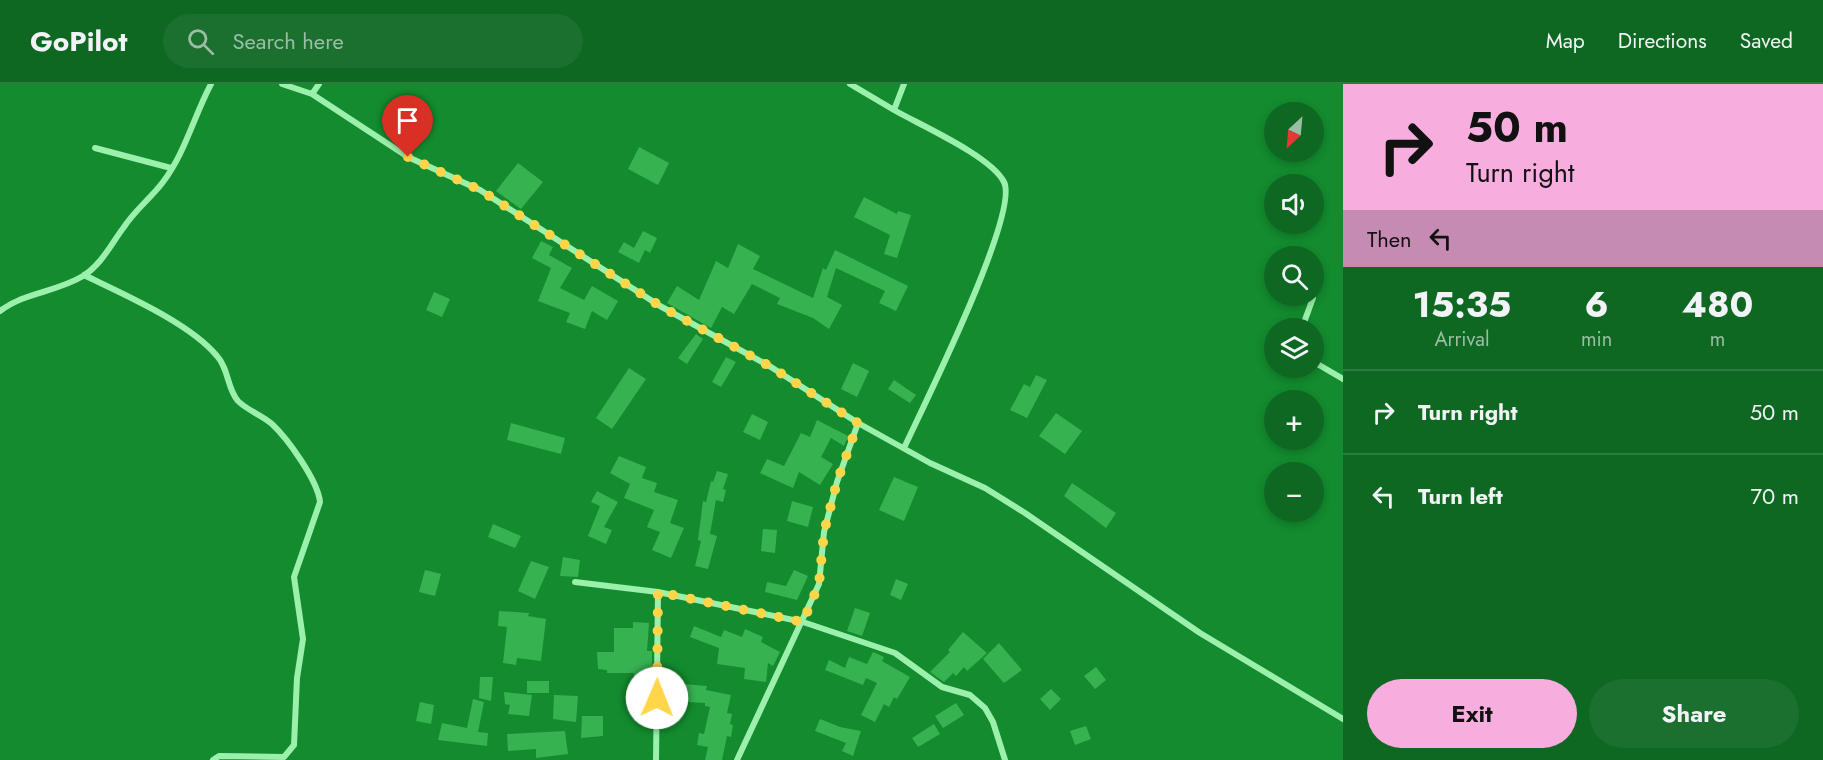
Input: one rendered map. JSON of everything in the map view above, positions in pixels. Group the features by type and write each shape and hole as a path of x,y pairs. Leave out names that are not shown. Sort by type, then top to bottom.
{"street":[{"path":"0,311 16,301 62,286 84,275 98,263 135,211 163,182 211,84"},
{"path":"282,84 312,94 408,157 480,190 660,306 771,367 858,423 985,488 1200,633 1343,719"},
{"path":"312,94 319,84"},
{"path":"850,84 967,150 992,167 1004,180 1007,192 1001,224 954,341 904,448"},
{"path":"894,110 904,84"},
{"path":"95,148 171,168"},
{"path":"84,275 150,307 217,355 227,371 233,394 282,434 318,489 320,501 294,577 303,628 294,745 284,757 219,756 213,760"},
{"path":"1324,368 1343,379"},
{"path":"737,760 776,672 803,622 819,584 824,532 837,482 858,423"},
{"path":"575,582 658,592 803,622 895,653 942,687 970,695 985,708 993,722 1005,760"},
{"path":"656,760 658,592"}],"building":[{"path":"639,147 669,163 658,185 628,169"},
{"path":"518,163 543,182 521,209 496,191"},
{"path":"864,197 897,214 898,211 911,215 897,258 884,254 890,235 854,217"},
{"path":"643,231 657,238 650,253 645,250 639,263 618,252 624,242 634,248"},
{"path":"541,241 553,247 549,255 572,268 560,288 584,300 592,286 618,301 607,320 592,311 585,329 566,322 570,313 538,301 551,268 532,258"},
{"path":"738,244 760,256 753,269 813,298 823,268 826,270 835,250 908,286 896,311 879,303 885,291 836,268 827,297 842,305 829,329 813,318 777,304 780,298 752,284 734,314 722,307 711,328 667,303 677,286 699,300 716,261 728,268"},
{"path":"434,292 450,299 442,317 426,310"},
{"path":"696,334 703,339 687,364 678,358"},
{"path":"726,357 736,362 721,387 712,382"},
{"path":"853,363 869,371 857,397 841,389"},
{"path":"629,368 646,379 612,429 596,418"},
{"path":"1036,375 1047,380 1027,418 1010,410 1024,384 1030,387"},
{"path":"894,380 916,395 910,403 888,389"},
{"path":"1056,413 1082,431 1065,454 1039,436"},
{"path":"752,414 768,422 760,440 743,432"},
{"path":"817,420 848,436 844,446 831,438 821,457 833,464 820,485 799,472 793,488 760,473 767,459 784,466 801,433 810,437"},
{"path":"511,423 565,438 561,454 507,440"},
{"path":"619,456 646,467 642,478 657,483 654,492 678,500 670,523 684,528 671,558 652,550 660,532 647,527 654,510 624,498 630,484 610,473"},
{"path":"717,471 728,474 723,489 726,490 723,502 716,500 710,534 717,536 708,569 695,566 701,541 698,540 703,501 706,502 711,481 713,482"},
{"path":"894,477 918,487 904,521 879,510"},
{"path":"1072,483 1116,513 1106,528 1064,496"},
{"path":"597,491 618,502 604,527 612,530 606,544 588,536 600,506 591,502"},
{"path":"792,501 813,507 808,527 787,521"},
{"path":"493,524 521,536 515,548 488,537"},
{"path":"763,529 777,530 775,553 761,551"},
{"path":"563,557 580,560 578,577 560,576"},
{"path":"531,561 549,567 535,599 518,591"},
{"path":"425,570 441,574 435,596 419,592"},
{"path":"794,570 808,576 797,600 765,592 767,582 786,586"},
{"path":"896,579 908,584 901,600 890,595"},
{"path":"855,608 870,613 862,636 847,631"},
{"path":"499,611 529,613 528,616 546,619 541,661 517,658 516,665 503,663 507,627 498,626"},
{"path":"633,622 649,623 647,651 652,651 652,674 647,674 648,702 635,703 634,673 607,673 607,670 598,669 597,652 614,652 614,628 633,628"},
{"path":"694,626 721,637 724,630 742,637 745,629 763,637 761,642 780,652 773,666 768,663 766,682 744,679 745,668 717,664 719,648 690,637"},
{"path":"963,632 987,653 967,671 964,667 956,676 953,673 944,682 930,672 950,652 948,650"},
{"path":"999,643 1022,670 1004,683 983,659"},
{"path":"873,652 884,657 882,661 910,677 897,699 894,697 889,707 884,704 875,722 861,715 877,683 866,678 863,685 825,670 829,660 845,668 849,657 867,664"},
{"path":"1096,667 1106,680 1095,689 1084,676"},
{"path":"480,677 493,677 491,701 479,698"},
{"path":"527,681 549,681 549,693 527,693"},
{"path":"670,683 707,686 706,690 731,695 727,713 732,714 730,724 733,725 731,737 727,736 722,760 705,760 708,747 697,745 699,733 704,734 710,707 705,706 705,703 669,701"},
{"path":"1051,689 1061,699 1050,710 1040,699"},
{"path":"504,692 532,695 529,716 508,714 510,705 505,704"},
{"path":"554,695 578,696 576,722 553,719"},
{"path":"473,699 484,702 478,732 488,733 487,746 438,740 442,723 467,728"},
{"path":"420,702 434,705 431,724 416,721"},
{"path":"956,703 964,715 943,728 935,716"},
{"path":"582,716 603,716 603,736 581,738"},
{"path":"820,719 840,727 861,731 853,756 842,751 846,743 815,731"},
{"path":"934,724 940,734 918,747 912,738"},
{"path":"1086,726 1091,739 1075,745 1070,731"},
{"path":"565,731 568,754 536,758 536,749 508,751 507,734"}],"route":[{"path":"408,157 480,190 660,306 771,367 858,423 837,482 824,532 819,584 803,622 658,592 657,698"}]}
